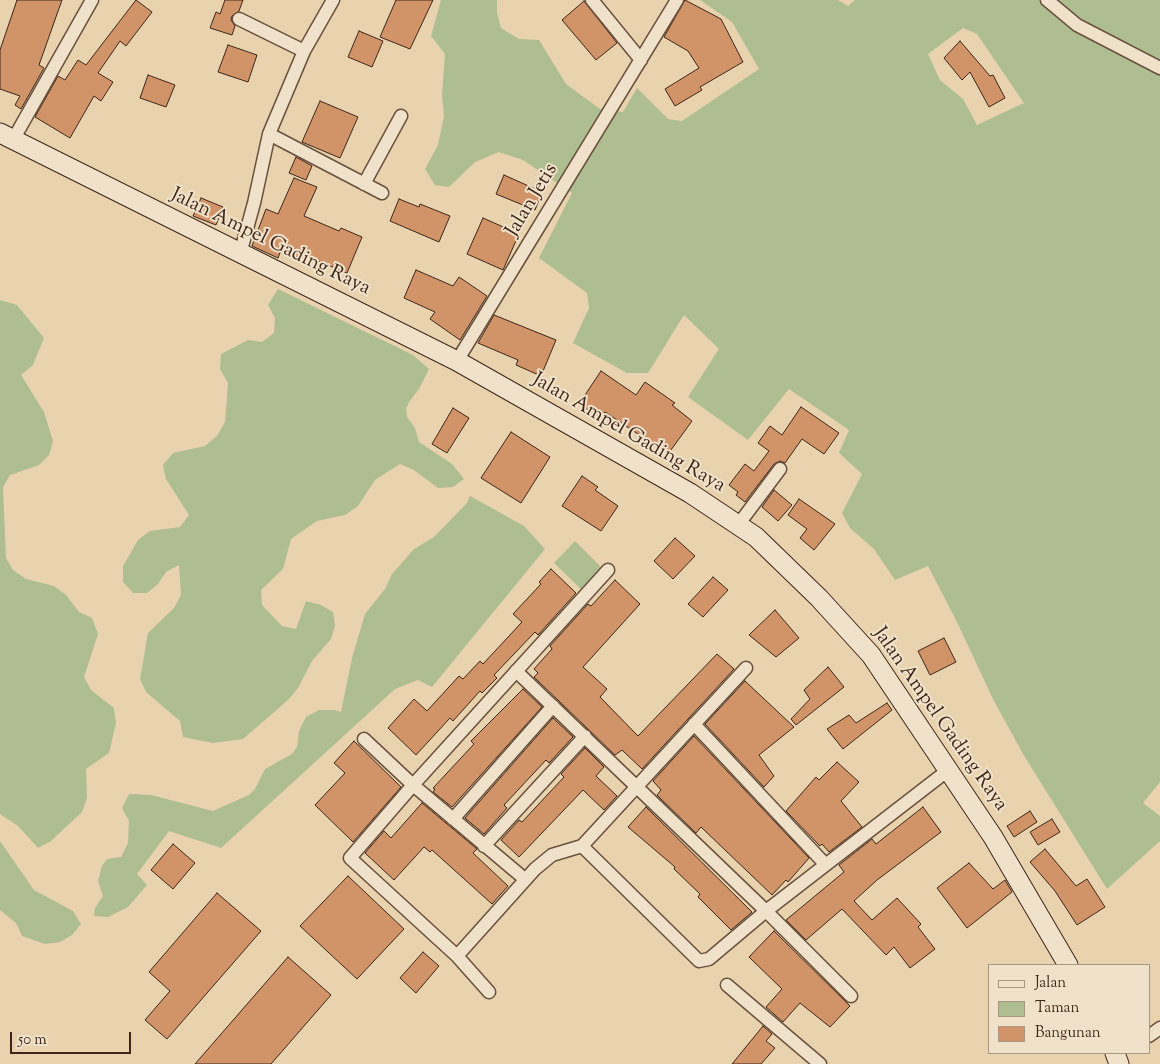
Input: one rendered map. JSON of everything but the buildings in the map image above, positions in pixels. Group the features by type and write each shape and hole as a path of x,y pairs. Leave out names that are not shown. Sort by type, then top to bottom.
{"main road":[{"name":"Jalan Ampel Gading Raya","path":"6,137 457,361 690,493 756,537 820,598 871,655 993,837 1067,964"}],"street":[{"path":"6,137 92,0"},
{"path":"240,254 254,203 269,134 304,51 333,0"},
{"path":"592,0 641,60"},
{"name":"Jalan Jetis","path":"457,361 677,0"},
{"path":"1047,0 1077,25 1160,68"},
{"path":"239,19 304,51"},
{"path":"364,184 401,116"},
{"path":"269,134 382,193"},
{"path":"738,525 780,469"},
{"path":"489,992 457,956 350,858 413,785 608,570"},
{"path":"457,956 535,869 552,855 582,846 746,668"},
{"path":"516,671 766,911 850,996"},
{"path":"453,819 553,706"},
{"path":"694,724 825,864"},
{"path":"484,846 585,736"},
{"path":"364,739 413,785 520,875"},
{"path":"582,846 699,961 709,960 825,864 947,771"},
{"path":"728,985 820,1064"}],"green space":[{"path":"441,0 497,0 497,13 501,28 519,39 539,40 566,84 600,109 623,112 637,88 668,119 682,121 759,69 732,22 700,0 838,0 848,6 855,0 1160,0 1160,782 1143,803 1160,816 1160,841 1107,889 1023,754 993,699 928,566 895,580 874,549 850,528 842,513 862,474 839,453 849,430 789,389 748,440 688,397 719,349 684,315 648,373 627,373 573,343 589,308 587,293 539,258 572,193 523,160 499,152 475,162 449,187 435,185 425,169 438,145 444,116 442,95 445,54 431,36","holes":["963,28 977,34 1024,103 977,125 963,99 940,80 928,54"]},
{"path":"278,289 413,355 429,369 419,389 409,402 406,409 407,417 415,428 419,442 452,464 464,479 453,487 438,488 414,470 400,464 375,480 358,506 345,515 317,521 291,539 283,569 261,590 262,605 282,626 296,629 306,601 321,605 333,612 335,626 331,639 312,661 298,688 288,700 243,739 213,743 183,737 180,721 146,692 140,679 148,633 174,608 181,595 179,565 166,572 158,584 147,593 133,593 123,582 123,566 138,540 150,531 180,527 189,515 166,479 163,465 173,453 205,446 217,436 225,422 228,383 220,369 221,354 248,340 262,342 274,333 275,318 268,305"},
{"path":"0,300 17,305 44,338 33,365 21,375 44,412 53,441 49,455 39,465 10,475 3,487 6,558 13,570 26,579 54,586 66,595 79,612 92,618 98,634 84,677 91,690 114,708 116,723 109,753 86,769 87,798 82,812 51,841 38,848 18,826 0,814"},
{"path":"470,496 524,526 545,549 432,687 418,680 395,689 221,848 169,831 137,874 147,885 128,907 108,917 94,916 95,908 103,896 98,881 102,866 107,859 121,857 128,843 129,821 122,808 129,794 151,795 213,811 249,795 255,789 265,769 292,754 297,747 299,731 306,717 319,710 341,712 352,658 365,614 385,589 392,574 414,549 434,537 467,503"},
{"path":"575,541 601,567 581,589 554,563"},
{"path":"0,841 34,890 73,911 81,924 72,935 60,942 45,944 22,936 16,923 0,910"}]}
